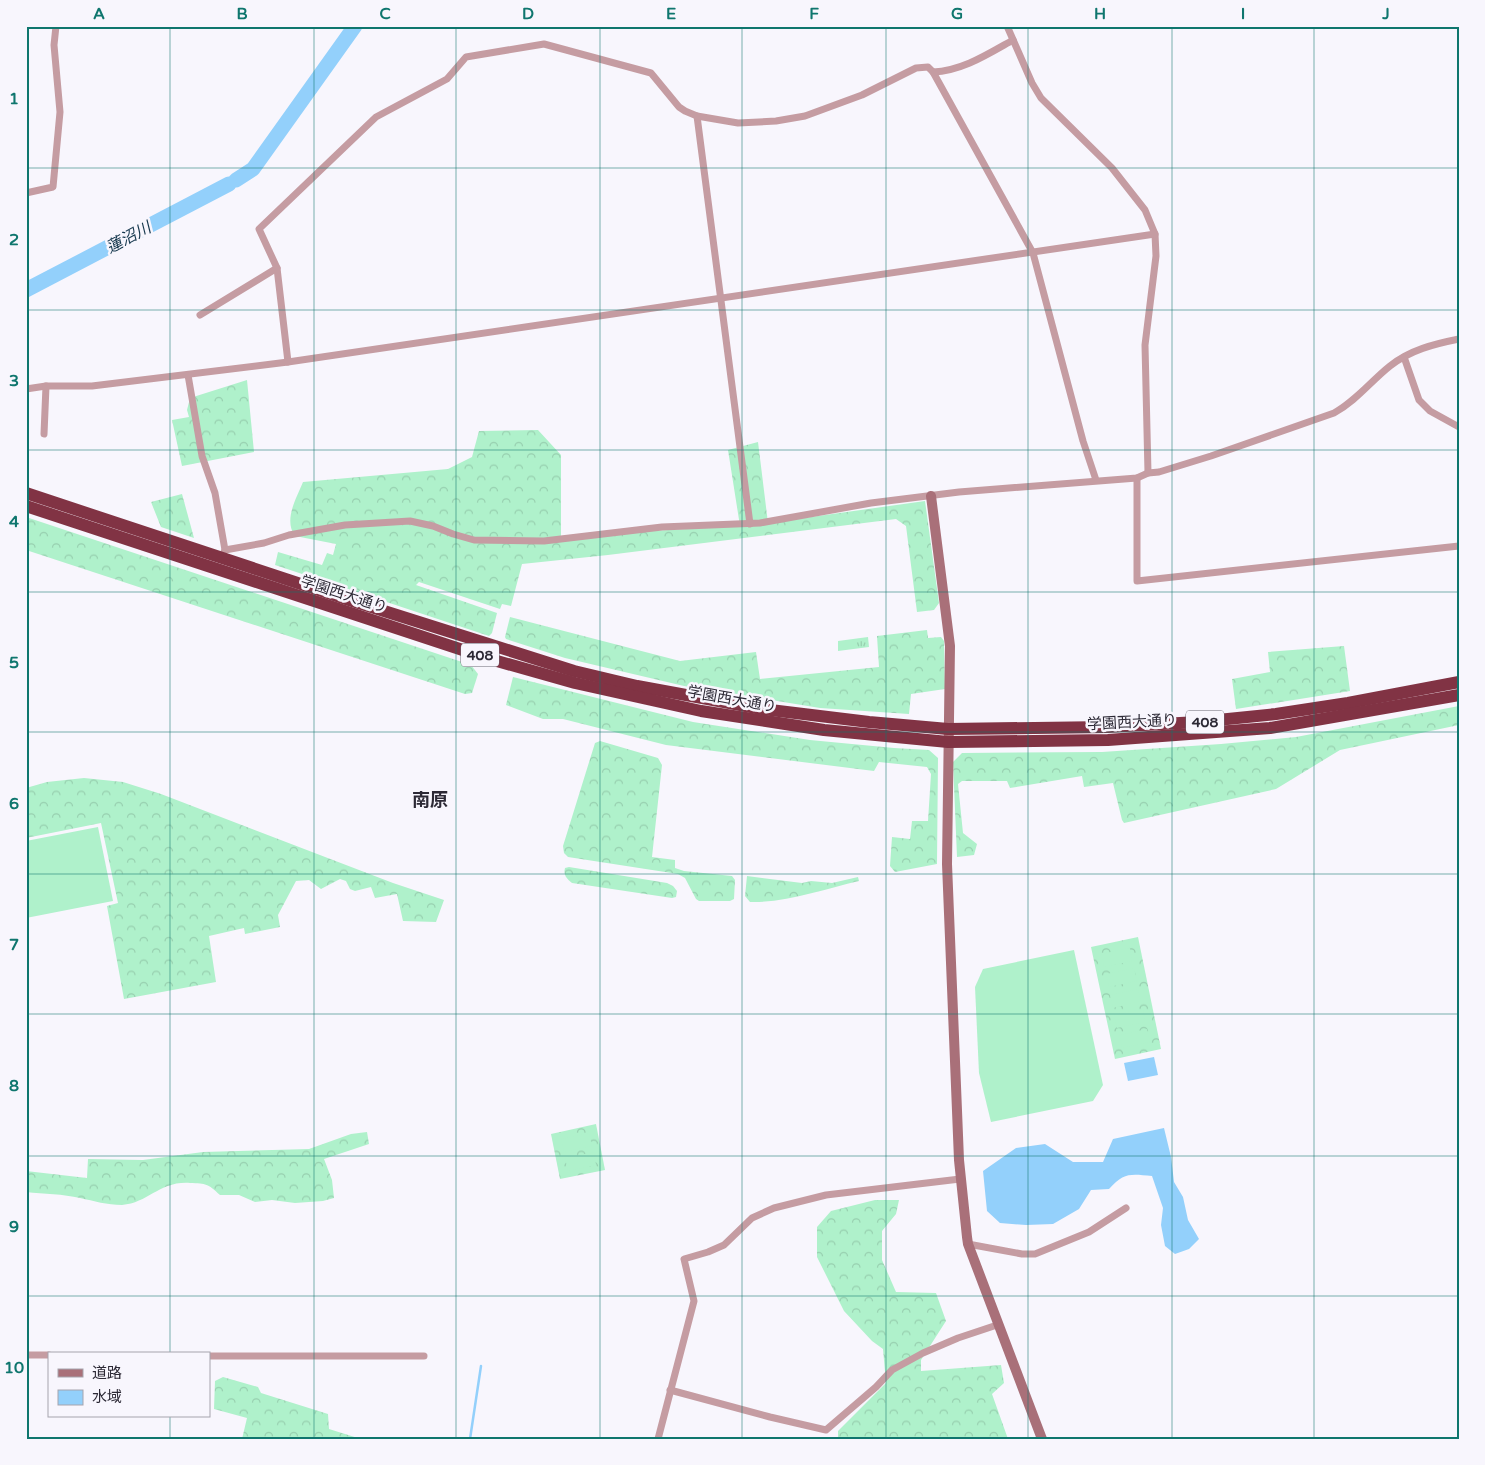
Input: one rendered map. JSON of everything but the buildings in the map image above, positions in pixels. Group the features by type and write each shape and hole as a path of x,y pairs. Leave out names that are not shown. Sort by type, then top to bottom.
{"highway":[{"name":"学園西大通り","path":"26,493 223,554 346,599 592,675 694,697 762,709 948,729 1108,727 1270,728 1459,695"},
{"name":"学園西大通り","path":"26,506 481,656 575,683 645,700 760,721 824,730 948,742 1108,740 1194,729 1459,682"}],"street":[{"path":"26,193 53,187 60,112 54,45 56,26"},
{"path":"1007,26 1032,83 1041,98 1112,168 1146,210 1155,234 1156,256 1145,346 1148,473"},
{"path":"933,72 948,72 984,57 1013,40"},
{"path":"288,362 277,268 259,229 376,116 447,79 466,57 544,44 651,73 679,106 697,116 738,123 776,121 805,116 862,95 916,68 928,67 933,72 1033,252 1083,442 1096,480"},
{"path":"697,116 750,524"},
{"path":"26,389 46,386 92,386 288,362 1155,234"},
{"path":"200,315 277,268"},
{"path":"188,375 202,456 219,507 223,554 289,535 345,525 399,521 432,526 464,538 486,541 544,541 662,527 750,524 959,492 1137,478 1148,473 1159,472 1211,456 1334,414 1349,405 1390,366 1404,357 1422,348 1459,339"},
{"path":"1404,357 1419,400 1430,411 1459,428"},
{"path":"44,434 46,386"},
{"path":"1137,478 1137,581 1459,546"},
{"path":"931,496 950,646 948,864 960,1179 968,1244 1042,1439"},
{"path":"658,1439 694,1301 684,1259 724,1245 752,1218 774,1208 826,1195 960,1179"},
{"path":"968,1244 1022,1254 1035,1254 1089,1232 1126,1208"},
{"path":"670,1390 826,1430 876,1387 892,1370 922,1353 958,1338 998,1325"},
{"path":"26,1355 48,1355"},
{"path":"210,1356 424,1356"}],"green space":[{"path":"247,380 254,452 182,466 172,420 189,417 187,410 190,398"},
{"path":"538,430 561,455 561,536 740,526 728,450 758,442 768,523 925,501 939,603 934,610 917,612 906,526 896,519 522,564 511,606 502,604 500,609 419,582 416,585 497,613 492,633 489,636 275,565 278,552 322,565 327,553 333,555 336,544 295,536 292,530 290,523 292,509 303,482 448,469 472,457 479,431"},
{"path":"182,494 194,538 161,527 151,502"},
{"path":"26,517 471,665 478,674 472,693 465,694 26,550"},
{"path":"510,617 680,661 756,652 760,679 879,667 877,636 927,630 928,638 941,637 944,641 945,689 911,694 909,714 820,708 684,686 565,658 506,639"},
{"path":"868,637 869,647 838,651 838,641"},
{"path":"1344,646 1350,691 1236,709 1232,679 1270,672 1268,652"},
{"path":"513,677 693,722 810,740 929,750 938,758 937,864 895,872 890,866 892,837 910,839 912,821 928,821 931,774 927,767 879,762 874,771 666,745 563,719 543,719 506,705"},
{"path":"1459,706 1459,725 1340,750 1276,789 1124,823 1113,783 1084,787 1082,776 1010,788 1007,781 962,781 958,784 963,833 977,844 974,855 957,857 953,762 962,753 1102,752 1296,737"},
{"path":"600,741 658,758 662,765 652,857 675,860 675,868 684,871 732,876 735,880 734,899 730,901 699,901 696,899 685,878 678,874 568,857 564,853 563,846 595,743"},
{"path":"84,778 123,782 161,794 393,883 444,900 436,922 403,921 397,894 375,898 371,887 355,891 350,889 346,881 340,879 321,889 309,880 296,881 278,915 280,927 245,934 244,928 209,936 216,982 124,999 107,906 118,903 101,823 26,838 26,788 47,782"},
{"path":"98,827 113,901 26,918 26,841"},
{"path":"569,867 667,883 677,891 676,897 672,898 572,883 565,875 565,868"},
{"path":"747,876 802,883 811,881 832,883 858,877 859,881 791,898 750,902 745,896"},
{"path":"1138,937 1161,1049 1115,1059 1091,947"},
{"path":"1130,948 1132,961 1104,967 1101,954"},
{"path":"1074,950 1103,1085 1093,1101 991,1122 979,1073 975,987 983,969"},
{"path":"1134,968 1137,981 1109,987 1106,974"},
{"path":"1138,989 1141,1001 1113,1008 1110,995"},
{"path":"1143,1009 1145,1022 1117,1028 1114,1015"},
{"path":"1147,1029 1150,1042 1122,1048 1119,1035"},
{"path":"596,1124 605,1170 560,1179 551,1134"},
{"path":"367,1132 369,1144 324,1159 332,1180 334,1198 323,1201 295,1203 272,1200 255,1202 239,1195 220,1195 206,1185 190,1183 170,1185 140,1200 122,1205 106,1204 67,1196 26,1192 26,1171 87,1178 88,1159 143,1160 203,1152 309,1149 351,1134"},
{"path":"589,1133 592,1146 564,1152 561,1139"},
{"path":"594,1152 596,1165 568,1171 565,1158"},
{"path":"875,1200 899,1200 896,1214 882,1231 882,1260 896,1292 936,1293 946,1321 921,1360 921,1371 1001,1365 1004,1383 992,1394 1008,1439 838,1439 838,1431 886,1383 883,1349 872,1341 844,1311 817,1257 817,1227 831,1211"},
{"path":"223,1377 258,1387 261,1393 328,1414 329,1429 361,1439 242,1439 247,1418 214,1409 215,1381"}],"water":[{"path":"1154,1057 1158,1075 1128,1081 1124,1063"},
{"path":"1164,1128 1171,1157 1174,1182 1183,1197 1188,1220 1199,1239 1189,1249 1175,1254 1165,1246 1161,1225 1163,1208 1152,1176 1128,1175 1114,1183 1109,1189 1091,1190 1079,1209 1053,1224 1026,1225 1000,1223 987,1211 983,1171 1016,1148 1045,1144 1073,1162 1103,1162 1113,1139"}],"waterway":[{"name":"蓮沼川","path":"236,180 253,169 355,26"},
{"name":"蓮沼川","path":"26,290 229,184"},
{"path":"470,1439 481,1366"}],"district":[{"name":"南原","path":"430,800"}]}
